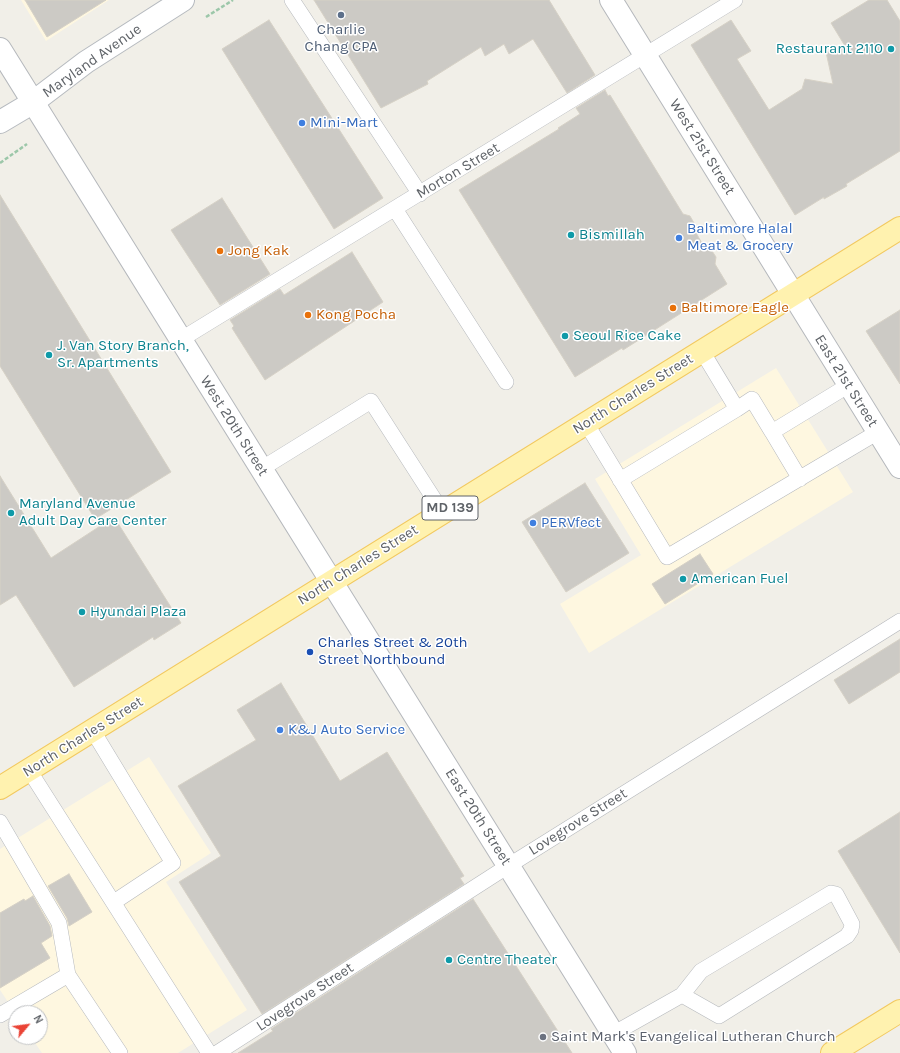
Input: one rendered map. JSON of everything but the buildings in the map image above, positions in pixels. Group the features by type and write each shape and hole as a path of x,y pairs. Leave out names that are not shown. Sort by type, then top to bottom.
{"main road":[{"name":"North Charles Street","path":"0,788 900,228"},
{"path":"832,1053 900,1011"}],"street":[{"name":"Maryland Avenue","path":"0,122 32,103 86,62 183,0"},
{"name":"West 21st Street","path":"610,0 793,295"},
{"path":"0,49 32,103"},
{"name":"West 20th Street","path":"32,103 331,582"},
{"name":"East 21st Street","path":"793,295 900,467"},
{"name":"East 20th Street","path":"331,582 625,1053"}],"lane":[{"path":"292,0 420,194"},
{"name":"Morton Street","path":"180,340 736,0"},
{"path":"395,209 506,382"},
{"path":"702,351 737,409"},
{"path":"772,432 849,385"},
{"path":"620,480 752,399 800,479"},
{"path":"261,469 371,401 443,512"},
{"path":"586,424 667,557 878,432"},
{"name":"Lovegrove Street","path":"217,1053 508,866 900,621"},
{"path":"93,731 173,863 114,902"},
{"path":"29,770 209,1053"},
{"path":"0,822 59,923 68,975 120,1053"},
{"path":"613,1034 682,995 701,971 831,893 836,894 852,924 851,930 846,936 719,1016 682,995"},
{"path":"0,1015 68,975"}],"shaded area":[{"path":"21,0 109,0 46,41"},
{"path":"776,368 853,492 589,653 560,604 641,555 595,479"},
{"path":"149,757 211,853 166,882 247,1010 178,1053 42,1053 36,1045 48,1045 48,1005 10,1005 0,990 0,849"}],"place":[{"name":"Charlie Chang CPA","path":"341,15"},
{"name":"Restaurant 2110","path":"891,49"},
{"name":"Mini-Mart","path":"302,123"},
{"name":"Bismillah","path":"571,235"},
{"name":"Baltimore Halal Meat & Grocery","path":"679,238"},
{"name":"Jong Kak","path":"220,251"},
{"name":"Baltimore Eagle","path":"673,308"},
{"name":"Kong Pocha","path":"308,315"},
{"name":"Seoul Rice Cake","path":"565,336"},
{"name":"J. Van Story Branch, Sr. Apartments","path":"49,355"},
{"name":"Maryland Avenue Adult Day Care Center","path":"11,513"},
{"name":"PERVfect","path":"533,523"},
{"name":"American Fuel","path":"683,579"},
{"name":"Hyundai Plaza","path":"82,612"},
{"name":"Charles Street & 20th Street Northbound","path":"310,652"},
{"name":"K&J Auto Service","path":"280,730"},
{"name":"Centre Theater","path":"449,960"},
{"name":"Saint Mark's Evangelical Lutheran Church","path":"543,1037"}]}
